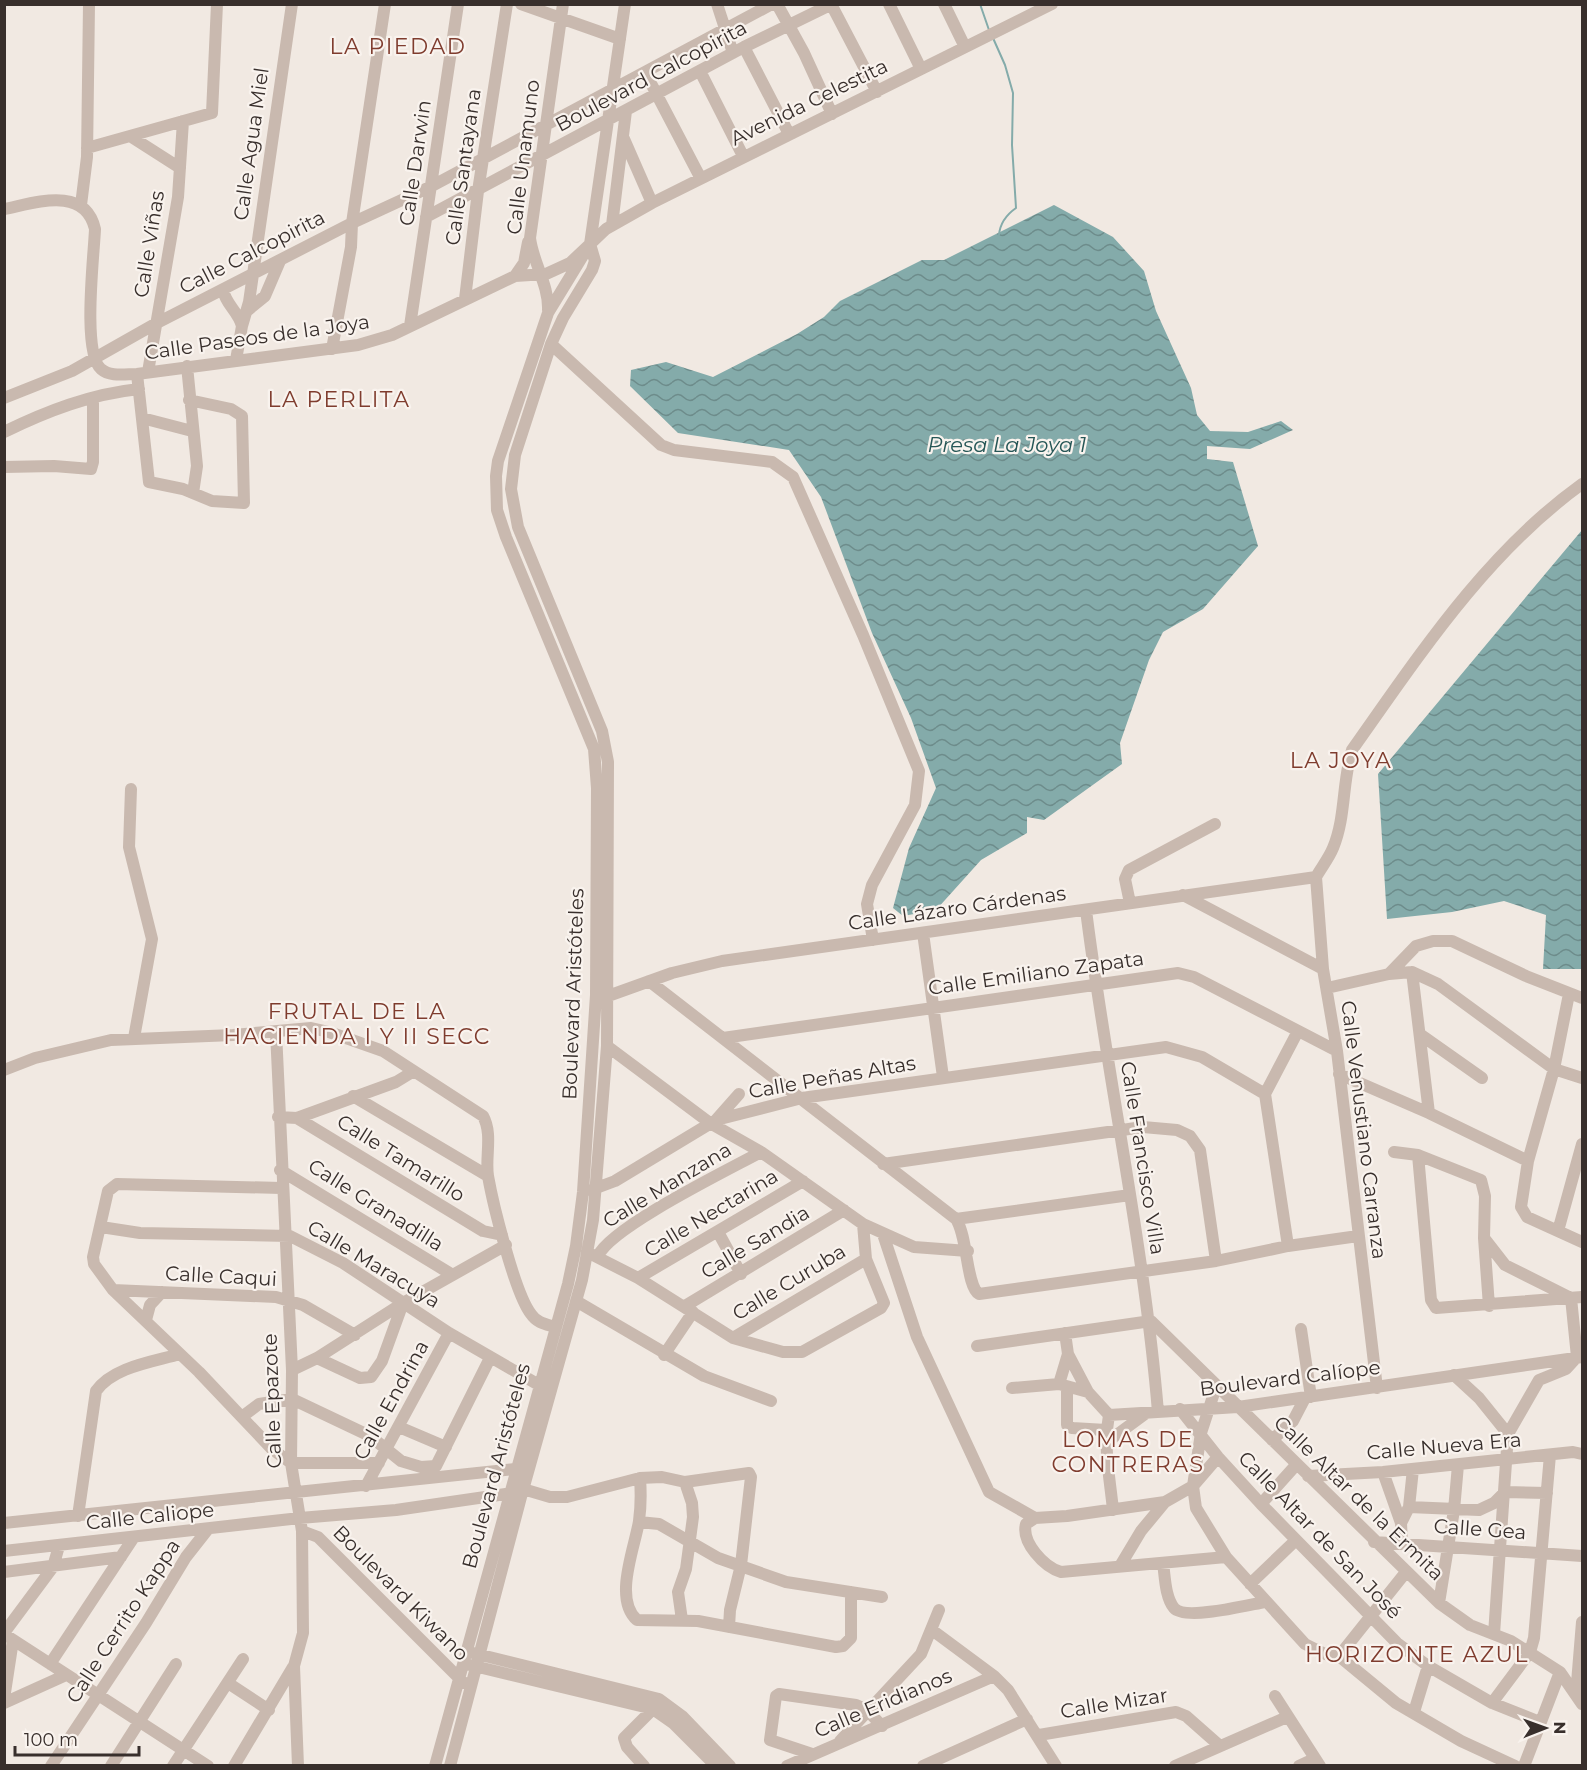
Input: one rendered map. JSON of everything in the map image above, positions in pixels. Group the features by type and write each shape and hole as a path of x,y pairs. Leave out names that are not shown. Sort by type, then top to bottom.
{"street":[{"path":"81,205 87,148 89,4"},
{"path":"87,148 213,111 217,4"},
{"name":"Calle Agua Miel","path":"236,360 242,326 248,310 251,276 292,4"},
{"path":"332,349 351,247 352,223 385,4"},
{"name":"Calle Darwin","path":"410,326 458,4"},
{"name":"Calle Santayana","path":"465,299 478,191 507,4"},
{"path":"520,4 562,11 620,39"},
{"name":"Boulevard Aristóteles","path":"450,1766 522,1489 576,1301 593,1254 607,1046 610,780 606,746 518,527 511,479 515,456 552,344 563,318 592,270 594,261 590,244 625,4"},
{"path":"717,4 738,50 789,134"},
{"name":"Boulevard Calcopirita","path":"430,187 772,4"},
{"path":"777,4 832,114"},
{"path":"889,4 921,69"},
{"path":"944,4 965,46"},
{"path":"1023,4 1032,15"},
{"name":"Avenida Celestita","path":"590,244 612,225 700,177 1052,4"},
{"path":"831,5 877,92"},
{"name":"Boulevard Calcopirita","path":"426,217 738,50 790,27 831,5"},
{"name":"Calle Unamuno","path":"548,313 547,294 530,238 562,11"},
{"path":"700,71 743,156"},
{"path":"645,72 700,177"},
{"path":"612,225 626,111"},
{"name":"Calle Viñas","path":"183,121 174,221 155,324 139,389 147,476 151,483 193,493"},
{"path":"130,136 180,168"},
{"path":"624,138 652,203"},
{"name":"Calle Calcopirita","path":"4,398 49,382 155,324 352,223 430,187"},
{"path":"4,209 57,199 81,205 90,216 95,229 90,340 94,357"},
{"path":"515,276 524,262 530,238"},
{"name":"Boulevard Aristóteles","path":"435,1766 507,1495 529,1425 572,1265 584,1192 596,995 596,761 590,736 499,518 496,476 503,443 548,313 590,244"},
{"name":"Calle Paseos de la Joya","path":"94,357 98,366 108,373 142,373 332,349 376,340 515,276 540,275 570,264 590,244"},
{"path":"248,310 266,296 280,261"},
{"path":"223,290 226,302 239,316 242,326"},
{"path":"552,344 662,445 674,450 772,462 793,477 919,771 915,805 872,885 867,904 873,940"},
{"path":"187,366 189,400 192,431 197,466 193,493 205,500 222,503 245,501 241,413 189,400"},
{"path":"4,432 62,406 139,389"},
{"path":"4,467 64,466 88,469 92,467 93,398"},
{"path":"142,418 192,431"},
{"path":"1316,877 1333,849 1341,818 1347,767 1352,750 1429,641 1504,550 1582,484"},
{"path":"532,601 538,608 544,608 546,596"},
{"path":"547,633 550,623 560,627"},
{"path":"131,789 129,847 152,939 134,1038"},
{"path":"1130,903 1125,879 1129,870 1215,824"},
{"name":"Calle Lázaro Cárdenas","path":"608,996 649,981 722,961 1316,877"},
{"name":"Calle Venustiano Carranza","path":"1316,877 1323,969 1337,1051 1377,1388"},
{"path":"1184,895 1323,969"},
{"name":"Calle Francisco Villa","path":"1086,910 1106,1054 1151,1321 1152,1412"},
{"path":"923,933 943,1077"},
{"path":"1389,974 1416,946 1433,940 1452,941 1582,998"},
{"path":"1327,988 1389,974 1412,972 1438,984 1554,1069 1582,1078"},
{"path":"1412,972 1422,1035 1430,1113"},
{"name":"Calle Emiliano Zapata","path":"723,1038 1184,973 1337,1051"},
{"path":"649,981 956,1219 968,1251 973,1288 979,1294 986,1295 1216,1261 1288,1246 1358,1236"},
{"path":"1569,993 1554,1069 1528,1161 1521,1207 1527,1217 1582,1242"},
{"path":"4,1070 75,1046 134,1038 276,1032 312,1028 383,1051 483,1116 488,1128 488,1176 519,1292 531,1315 540,1323 555,1327"},
{"path":"1288,1246 1265,1094 1298,1031"},
{"name":"Calle Epazote","path":"276,1032 286,1299 292,1370 291,1463 301,1524 303,1633 294,1666 298,1766"},
{"path":"1422,1035 1482,1078"},
{"path":"607,1046 713,1121 803,1180 863,1224 914,1247 968,1251"},
{"name":"Calle Peñas Altas","path":"584,1192 615,1181 713,1121 802,1098 943,1077 1166,1047 1188,1051 1265,1094"},
{"path":"297,1118 396,1082 414,1071"},
{"path":"1339,1074 1430,1113 1528,1161"},
{"path":"713,1121 739,1094"},
{"path":"353,1096 488,1176"},
{"name":"Calle Tamarillo","path":"278,1116 297,1118 483,1232 504,1240"},
{"path":"883,1164 1120,1130 1163,1127 1177,1130 1197,1143 1200,1150 1216,1261"},
{"path":"1558,1231 1578,1186 1582,1144"},
{"name":"Calle Manzana","path":"593,1254 623,1231 688,1191 761,1152"},
{"path":"1394,1152 1418,1155 1481,1180 1485,1196 1484,1238 1489,1306"},
{"path":"1418,1155 1433,1305 1441,1310 1577,1298"},
{"name":"Calle Granadilla","path":"280,1170 451,1274"},
{"name":"Calle Nectarina","path":"638,1278 803,1180"},
{"path":"281,1188 125,1182 117,1184 108,1191 94,1264 113,1290 243,1416 272,1449 291,1463 379,1463"},
{"path":"956,1219 1130,1195"},
{"name":"Calle Sandia","path":"689,1309 844,1210"},
{"path":"593,1254 638,1278 733,1338 783,1352 802,1353 881,1308 883,1298 866,1259 863,1224"},
{"name":"Calle Maracuya","path":"101,1227 140,1233 283,1235 300,1240 343,1263 449,1333 539,1385"},
{"path":"718,1232 741,1274"},
{"path":"883,1234 917,1337 989,1492 1035,1518"},
{"path":"1484,1238 1505,1265 1577,1298"},
{"path":"292,1370 355,1335 504,1240"},
{"name":"Calle Curuba","path":"733,1338 866,1259"},
{"name":"Calle Caqui","path":"113,1290 267,1296 286,1299 328,1317 355,1335"},
{"path":"146,1320 150,1305 162,1292"},
{"path":"1494,1634 1508,1434 1539,1380 1566,1369 1580,1357 1577,1298"},
{"path":"576,1301 664,1355 727,1386 771,1401"},
{"path":"317,1358 360,1378 371,1377 382,1361 403,1303"},
{"path":"664,1355 689,1309"},
{"path":"977,1346 1151,1321"},
{"name":"Calle Altar de la Ermita","path":"1151,1321 1374,1542 1439,1603 1470,1625 1530,1652 1560,1672"},
{"path":"1272,1440 1293,1420 1308,1398 1301,1329"},
{"name":"Calle Endrina","path":"366,1486 449,1333"},
{"path":"1065,1333 1068,1354 1063,1386 1065,1419 1068,1425 1107,1436 1152,1412"},
{"path":"78,1516 96,1391 102,1382 115,1375 180,1354"},
{"path":"1068,1354 1088,1392 1109,1415 1107,1436 1113,1510"},
{"name":"Boulevard Calíope","path":"1109,1415 1238,1407 1580,1357"},
{"path":"297,1493 366,1486 436,1468 490,1358"},
{"path":"1454,1375 1479,1398 1508,1434"},
{"path":"1011,1388 1063,1386 1088,1392"},
{"path":"1216,1387 1201,1433 1193,1486 1196,1508 1226,1557 1305,1644 1325,1654 1339,1656 1387,1696 1461,1741 1515,1766"},
{"path":"243,1416 259,1404 292,1399 350,1426 388,1448 407,1463 436,1468 500,1471 515,1469 520,1472 522,1489"},
{"name":"Calle Altar de San José","path":"1180,1409 1218,1457 1261,1504 1368,1616 1397,1643 1428,1666 1492,1702 1540,1722"},
{"path":"500,1471 512,1464 524,1428 529,1425"},
{"path":"399,1427 446,1448"},
{"path":"272,1449 291,1441"},
{"name":"Calle Nueva Era","path":"1308,1476 1383,1472 1550,1455 1582,1454"},
{"path":"1492,1702 1530,1652 1534,1638 1550,1455"},
{"path":"1120,1566 1141,1531 1166,1502 1193,1486 1218,1457"},
{"path":"1261,1504 1296,1465"},
{"path":"1439,1603 1454,1510 1458,1465"},
{"path":"1401,1523 1409,1507 1413,1469"},
{"path":"1383,1472 1392,1504 1401,1523 1402,1543"},
{"path":"301,1524 507,1495 522,1489 550,1497 567,1497 640,1478 662,1478 685,1482 749,1473 751,1477 749,1505 741,1565 730,1610 729,1627"},
{"path":"640,1478 639,1522 627,1577 632,1616 637,1620 647,1622 682,1620 836,1647 848,1643 852,1631 851,1592"},
{"path":"682,1620 678,1592 686,1569 692,1503 685,1482"},
{"path":"1409,1507 1454,1510 1487,1508 1505,1492 1547,1493"},
{"name":"Calle Caliope","path":"4,1523 297,1493"},
{"path":"1166,1502 1035,1518 1026,1524 1027,1540 1050,1567 1061,1572 1226,1557"},
{"path":"639,1522 659,1524 718,1558 786,1582 882,1597"},
{"name":"Calle Caliope","path":"4,1551 208,1529 301,1524"},
{"name":"Boulevard Kiwano","path":"301,1524 318,1537 470,1688"},
{"name":"Calle Cerrito Kappa","path":"51,1766 186,1557 208,1529"},
{"path":"50,1664 134,1537"},
{"path":"1250,1584 1296,1540"},
{"name":"Calle Gea","path":"1374,1542 1582,1556"},
{"path":"59,1546 53,1567 7,1635 4,1701 66,1675"},
{"path":"4,1572 121,1557"},
{"path":"1163,1563 1168,1594 1175,1610 1195,1614 1265,1602"},
{"path":"1339,1656 1368,1616 1406,1572"},
{"path":"839,1743 867,1710 910,1668 932,1630 939,1610"},
{"path":"1580,1699 1582,1622"},
{"path":"932,1630 994,1676 1008,1690 1039,1735 1054,1765"},
{"path":"7,1635 208,1766"},
{"path":"464,1657 648,1695 666,1703 716,1766"},
{"path":"173,1766 243,1659"},
{"path":"477,1660 653,1709 677,1719 729,1766"},
{"path":"111,1766 176,1664"},
{"path":"234,1766 294,1666"},
{"path":"1414,1712 1428,1666"},
{"path":"1560,1672 1580,1699"},
{"path":"1524,1766 1560,1672"},
{"name":"Calle Eridianos","path":"788,1766 994,1676"},
{"path":"228,1683 269,1710"},
{"path":"812,1754 770,1740 776,1696 783,1692 847,1702 867,1710 882,1726"},
{"path":"1275,1696 1317,1762 1299,1766"},
{"path":"644,1766 627,1747 624,1738 653,1709"},
{"name":"Calle Mizar","path":"1039,1735 1176,1712 1186,1716 1220,1746"},
{"path":"1176,1766 1287,1717"},
{"path":"923,1766 1027,1719"}],"water":[{"name":"Presa La Joya 1","path":"1054,205 1113,237 1144,271 1156,311 1191,388 1197,415 1210,431 1248,432 1281,421 1293,430 1250,449 1207,446 1207,459 1233,462 1258,546 1203,609 1163,632 1149,660 1120,743 1122,764 1044,820 1027,817 1027,833 981,860 936,910 903,916 893,908 909,848 936,788 911,718 872,633 821,497 789,450 678,433 630,386 631,370 666,362 713,377 797,334 824,317 840,301 922,260 944,260"},
{"path":"1582,530 1582,969 1543,969 1546,915 1504,901 1452,912 1387,919 1378,774"}],"waterway":[{"path":"980,4 989,30"},
{"path":"993,38 1005,65 1013,93 1012,145 1016,208 1004,220 999,235"}],"district":[{"name":"LA PIEDAD","path":"398,46"},
{"name":"LA PERLITA","path":"339,399"},
{"name":"LA JOYA","path":"1341,760"},
{"name":"FRUTAL DE LA HACIENDA I Y II SECC","path":"357,1024"},
{"name":"LOMAS DE CONTRERAS","path":"1128,1452"},
{"name":"HORIZONTE AZUL","path":"1417,1654"}]}
